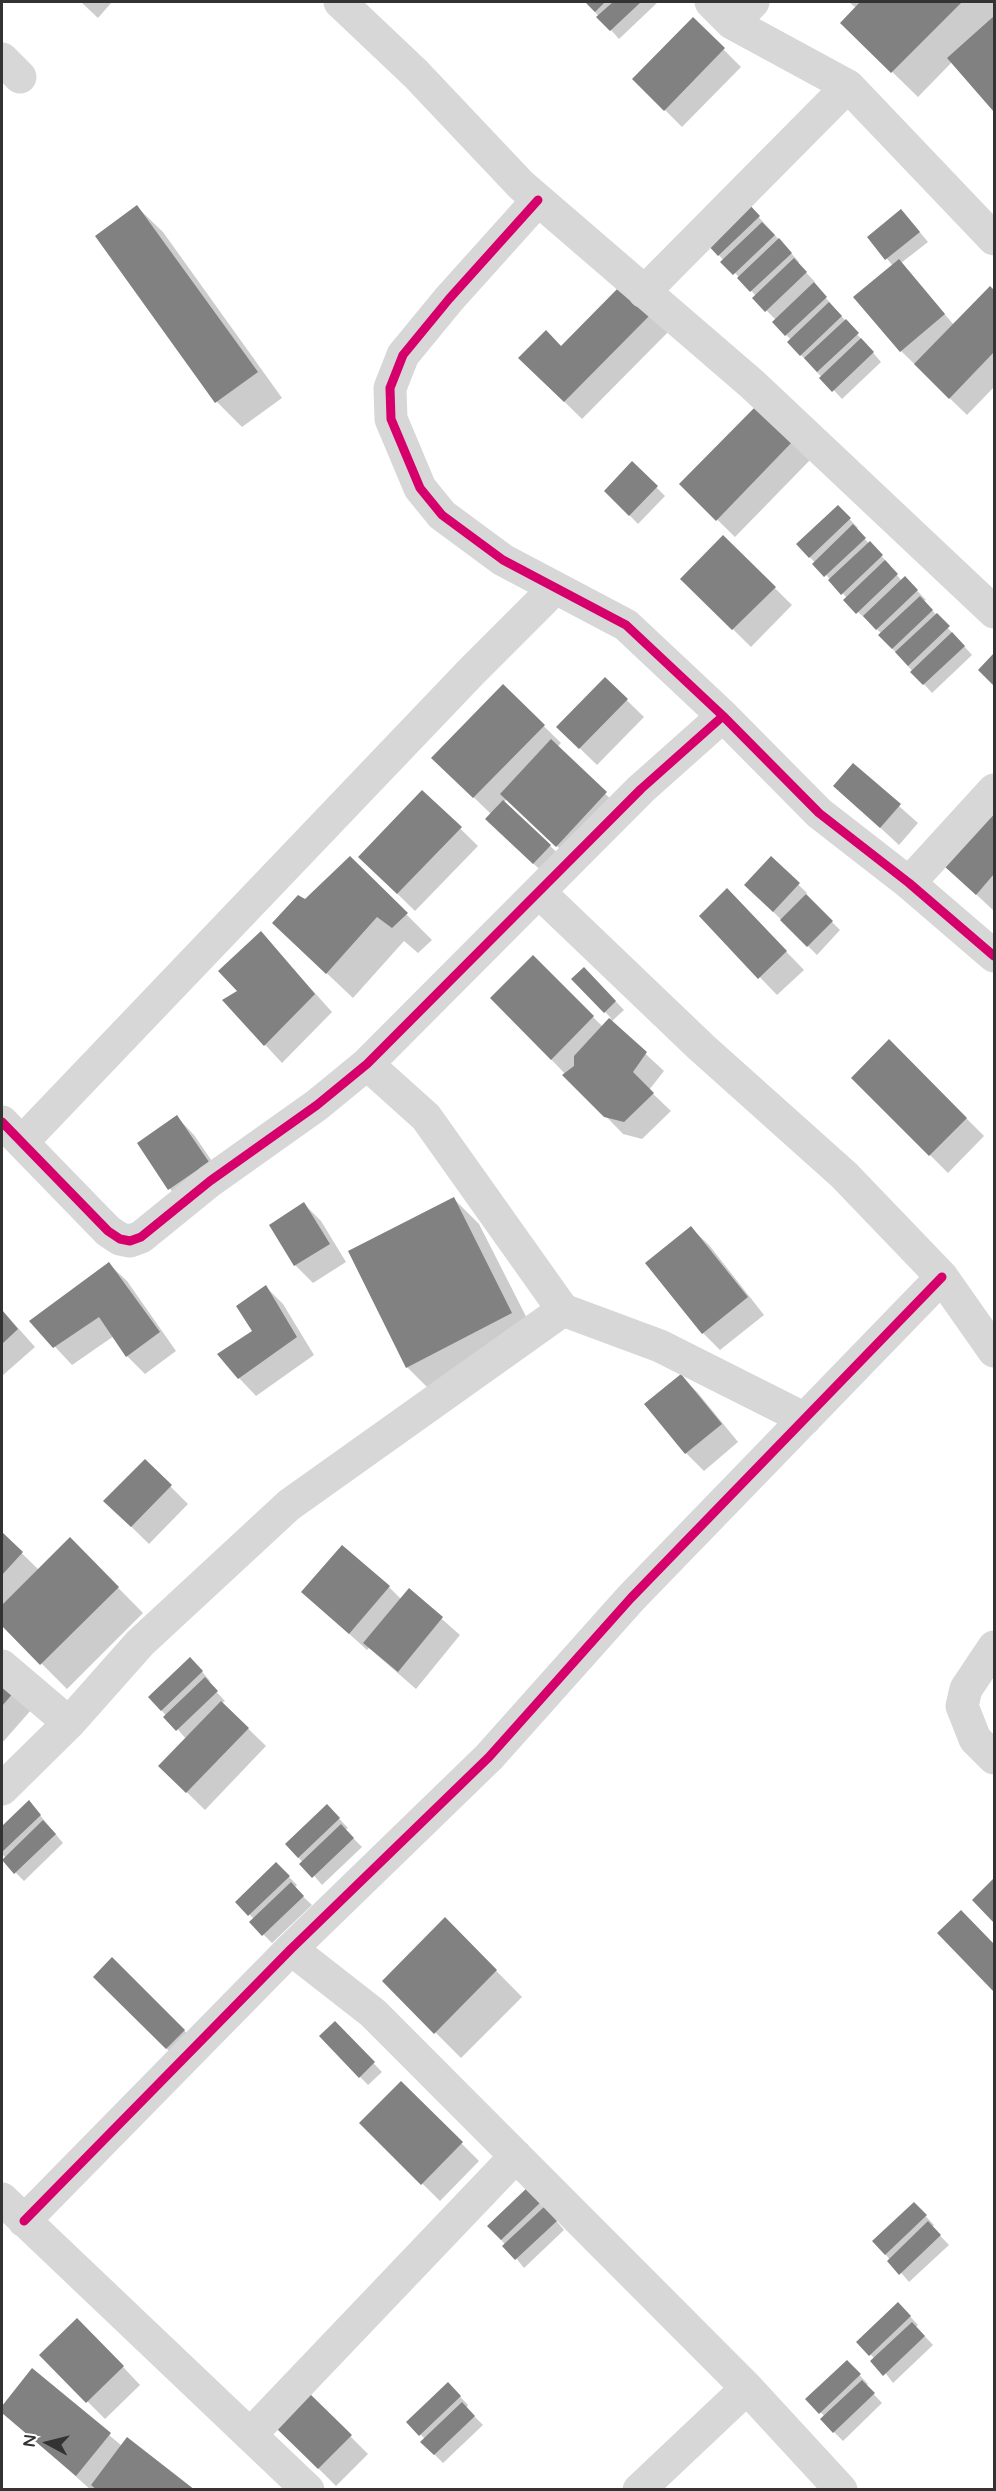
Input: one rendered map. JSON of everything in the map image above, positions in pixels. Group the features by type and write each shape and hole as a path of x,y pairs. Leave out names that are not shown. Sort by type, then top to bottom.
{"street":[{"path":"340,2 416,74 520,185 752,384 994,612"},
{"path":"732,9 848,86 991,228"},
{"path":"644,292 848,86"},
{"path":"538,200 449,299 403,355 390,388 391,419 420,488 442,515 503,560 626,625 723,716 819,813 909,883 994,956"},
{"path":"555,588 12,1132 108,1232 120,1239 130,1241 141,1237 210,1181 317,1105 367,1064 641,789 723,716"},
{"path":"909,883 994,790"},
{"path":"539,892 701,1047 844,1175 942,1276 994,1351"},
{"path":"367,1064 426,1117 563,1310 660,1346 805,1419"},
{"path":"306,2489 13,2210 291,1949 489,1757 631,1598 942,1276"},
{"path":"2,1789 69,1723 140,1643 289,1504 563,1310"},
{"path":"994,1647 966,1689 962,1706 975,1739 994,1758"},
{"path":"2,1666 69,1723"},
{"path":"291,1949 373,2013 747,2388 841,2490"},
{"path":"250,2435 516,2156"},
{"path":"639,2490 747,2388"}],"building":[{"path":"585,2 605,2 595,12"},
{"path":"613,2 641,2 610,31 596,17"},
{"path":"860,2 962,2 891,73 840,23"},
{"path":"994,16 994,112 947,58"},
{"path":"693,17 725,48 664,111 632,79"},
{"path":"747,202 760,216 718,256 705,242"},
{"path":"137,205 258,372 215,403 95,236"},
{"path":"901,209 920,232 885,260 867,237"},
{"path":"762,222 775,235 733,275 720,262"},
{"path":"779,238 792,253 750,292 737,278"},
{"path":"794,258 807,272 765,312 752,298"},
{"path":"899,259 945,314 900,352 853,297"},
{"path":"626,280 656,309 564,402 518,358 546,330 561,346"},
{"path":"814,282 827,297 785,336 772,322"},
{"path":"990,286 994,290 994,352 949,399 914,364"},
{"path":"829,302 842,316 800,356 787,342"},
{"path":"846,319 859,333 817,372 804,358"},
{"path":"861,338 874,352 832,392 819,378"},
{"path":"759,403 795,439 716,521 679,484"},
{"path":"632,461 658,486 629,516 604,491"},
{"path":"838,505 851,518 809,558 796,544"},
{"path":"853,524 866,538 824,577 812,564"},
{"path":"723,535 776,587 732,630 680,579"},
{"path":"870,541 883,555 841,595 828,580"},
{"path":"885,560 898,574 856,614 843,600"},
{"path":"905,576 918,590 876,630 863,616"},
{"path":"920,596 933,610 892,649 878,635"},
{"path":"937,613 950,626 908,666 895,652"},
{"path":"952,632 965,646 923,685 910,672"},
{"path":"994,653 994,686 978,670"},
{"path":"605,677 628,699 579,749 556,727"},
{"path":"503,684 545,725 473,798 431,758"},
{"path":"551,739 607,792 556,847 500,794"},
{"path":"853,763 901,804 880,828 833,786"},
{"path":"422,790 462,827 397,894 358,857"},
{"path":"503,800 551,845 533,864 485,819"},
{"path":"994,811 994,874 976,895 944,866"},
{"path":"350,856 408,913 392,928 377,917 326,974 272,923 298,895 305,899"},
{"path":"771,856 800,883 773,912 744,885"},
{"path":"727,888 787,951 758,979 699,916"},
{"path":"806,894 833,921 807,947 780,920"},
{"path":"261,931 315,994 264,1046 222,1000 237,991 218,971"},
{"path":"533,955 594,1016 551,1060 490,998"},
{"path":"584,967 616,1001 604,1013 571,979"},
{"path":"609,1018 647,1052 633,1072 654,1093 624,1122 604,1117 562,1075 574,1066 574,1056"},
{"path":"889,1039 967,1118 929,1156 851,1078"},
{"path":"177,1115 209,1162 168,1190 137,1143"},
{"path":"454,1197 512,1313 406,1368 348,1251"},
{"path":"304,1202 330,1244 294,1266 269,1225"},
{"path":"691,1226 748,1297 702,1334 645,1263"},
{"path":"109,1262 160,1332 126,1357 99,1317 53,1348 29,1321"},
{"path":"266,1285 297,1337 238,1379 217,1354 252,1331 236,1306"},
{"path":"2,1310 18,1329 2,1344"},
{"path":"681,1374 722,1424 685,1454 644,1404"},
{"path":"145,1459 172,1485 131,1527 103,1501"},
{"path":"2,1532 23,1552 2,1575"},
{"path":"70,1537 119,1587 40,1665 2,1626 2,1605"},
{"path":"342,1545 390,1586 349,1634 301,1592"},
{"path":"409,1588 443,1617 398,1672 363,1643"},
{"path":"190,1657 203,1671 161,1711 148,1697"},
{"path":"205,1677 218,1691 176,1731 163,1717"},
{"path":"2,1678 15,1691 2,1706"},
{"path":"221,1701 249,1728 186,1793 158,1766"},
{"path":"29,1800 41,1815 2,1852 2,1826"},
{"path":"327,1804 340,1818 298,1858 285,1844"},
{"path":"43,1820 56,1834 14,1874 2,1860"},
{"path":"341,1824 354,1838 312,1878 299,1864"},
{"path":"276,1862 290,1876 248,1916 235,1902"},
{"path":"994,1878 994,1923 972,1900"},
{"path":"291,1882 304,1896 262,1936 249,1922"},
{"path":"961,1910 994,1944 994,1992 937,1933"},
{"path":"445,1917 497,1970 434,2034 382,1981"},
{"path":"112,1957 185,2030 166,2049 93,1977"},
{"path":"335,2021 375,2062 359,2078 319,2036"},
{"path":"401,2081 463,2142 421,2185 359,2123"},
{"path":"529,2186 542,2201 501,2240 487,2226"},
{"path":"914,2202 927,2215 885,2255 872,2241"},
{"path":"544,2207 557,2221 515,2260 502,2246"},
{"path":"928,2221 941,2235 899,2275 887,2261"},
{"path":"898,2302 911,2316 869,2356 856,2342"},
{"path":"77,2318 124,2366 86,2403 39,2355"},
{"path":"912,2322 925,2336 883,2376 870,2361"},
{"path":"847,2360 861,2374 819,2414 805,2399"},
{"path":"32,2368 111,2433 76,2476 2,2413 2,2406"},
{"path":"862,2380 875,2393 833,2433 820,2419"},
{"path":"448,2382 461,2396 419,2436 406,2422"},
{"path":"308,2392 352,2435 318,2469 274,2426"},
{"path":"462,2402 475,2416 434,2455 420,2442"},
{"path":"127,2437 195,2490 97,2490 91,2485"}],"cycle path":[{"path":"538,200 449,299 403,355 390,388 391,419 420,488 442,515 503,560 626,625 723,716 819,813 909,883 994,956"},
{"path":"2,1122 108,1231 120,1239 130,1241 141,1237 210,1181 317,1105 367,1064 641,789 723,716"},
{"path":"24,2221 291,1949 489,1757 631,1598 942,1277"}]}
